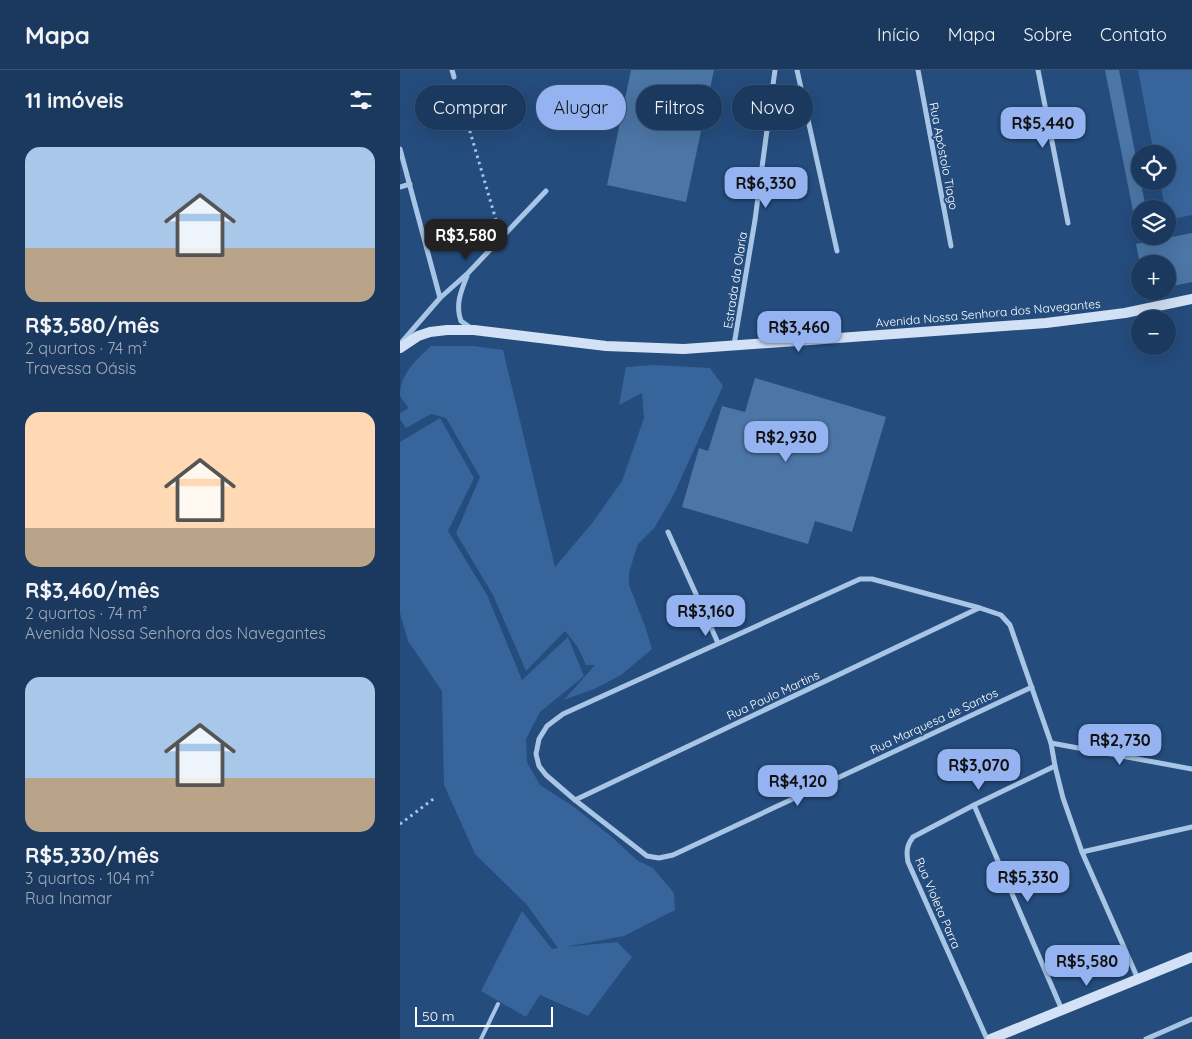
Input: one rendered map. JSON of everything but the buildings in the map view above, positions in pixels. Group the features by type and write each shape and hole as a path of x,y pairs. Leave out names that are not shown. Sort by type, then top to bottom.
{"main road":[{"name":"Avenida Nossa Senhora dos Navegantes","path":"400,348 418,336 430,332 474,330 606,346 684,349 1046,323 1125,313 1192,299"},
{"path":"991,1039 1192,958"}],"street":[{"path":"452,70 454,77"},
{"name":"Estrada da Olaria","path":"734,345 755,220 776,70"},
{"path":"797,70 836,251"},
{"name":"Rua Apóstolo Tiago","path":"918,70 951,246"},
{"path":"1038,70 1068,223"},
{"path":"400,149 440,298"},
{"path":"400,186 410,184"},
{"path":"400,344 440,298 468,273 546,191"},
{"path":"468,273 459,297 458,309 461,321 474,330"},
{"path":"668,532 718,642"},
{"name":"Rua Marquesa de Santos","path":"1032,687 673,854 659,858 647,856 575,800 546,775 540,766 536,754 539,739 547,726 563,714 860,579 872,579 980,608 1001,616 1010,625 1032,687 1051,743 1063,798 1082,852 1138,979"},
{"name":"Rua Paulo Martins","path":"575,800 980,608"},
{"path":"1051,743 1192,769"},
{"name":"Rua Violeta Parra","path":"987,1039 908,862 906,852 908,844 913,837 1055,766"},
{"path":"974,805 1062,1010"},
{"path":"1082,852 1192,827"},
{"path":"1146,1039 1192,1018"}],"lane":[{"path":"481,1039 498,1004"}],"path":[{"path":"454,77 501,237"},
{"path":"400,824 436,797"}],"shaded area":[{"path":"1138,70 1192,70 1192,215 1176,218 1176,200 1163,200 1162,190 1176,190 1176,145 1152,145"},
{"path":"431,346 473,346 503,350 555,567 593,522 622,481 644,418 642,393 619,405 626,367 654,365 710,368 723,386 673,496 655,527 638,544 629,572 629,585 652,649 621,675 594,689 564,700 595,665 586,665 577,646 565,631 526,671 493,595 456,533 480,477 446,418 431,414 406,428 400,419 400,413 409,408 400,395 403,380 410,367"},
{"path":"440,418 474,478 448,531 487,595 522,680 568,637 584,676 540,712 526,739 527,762 540,785 574,807 638,861 653,868 674,893 675,910 624,936 565,947 617,942 632,957 588,1016 540,995 526,1017 481,991 522,911 552,949 558,948 527,905 475,854 444,785 442,691 408,641 400,613 400,442"}]}
